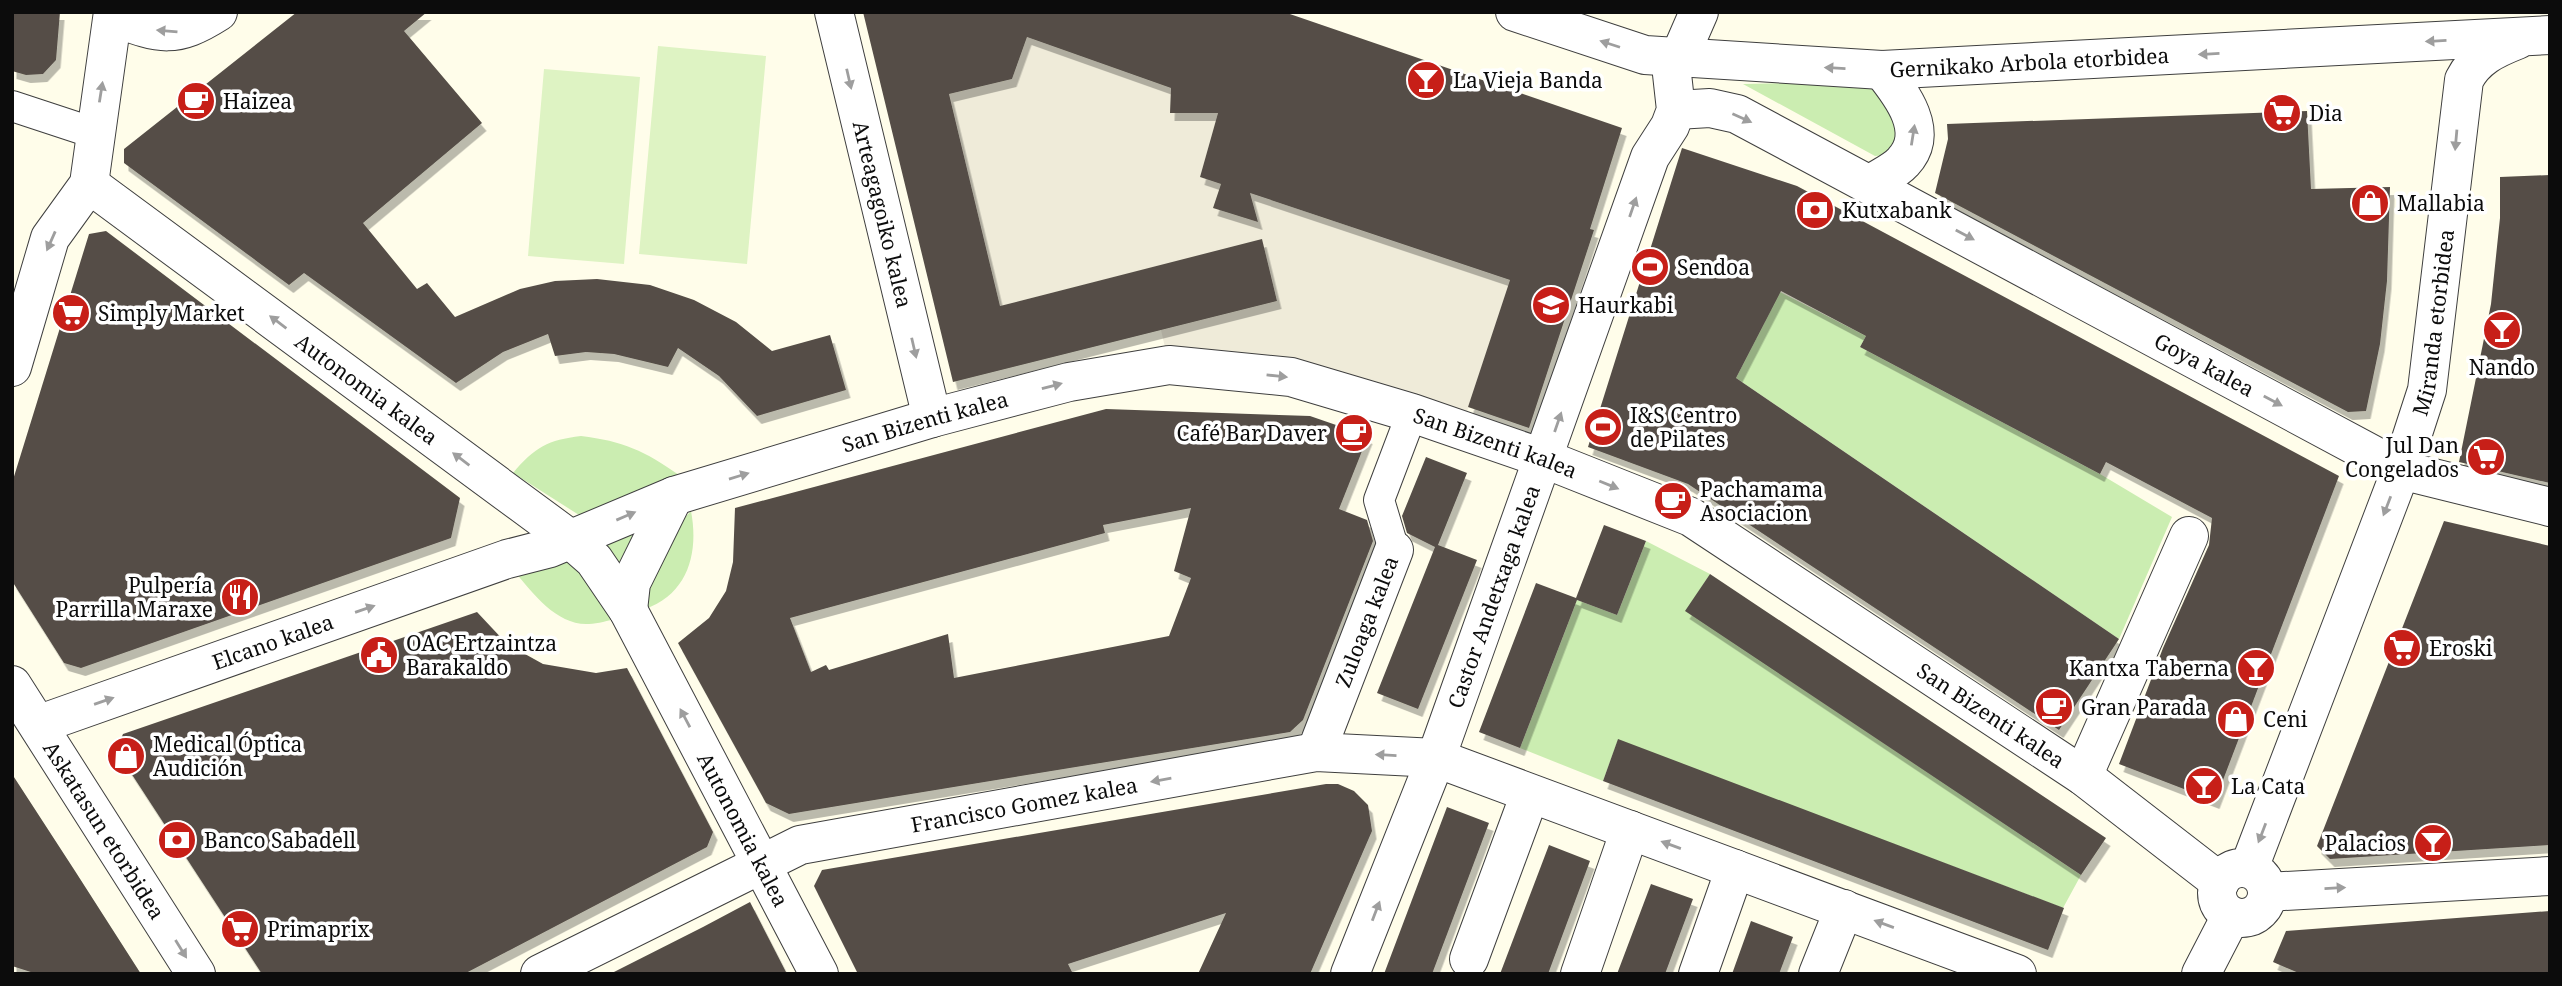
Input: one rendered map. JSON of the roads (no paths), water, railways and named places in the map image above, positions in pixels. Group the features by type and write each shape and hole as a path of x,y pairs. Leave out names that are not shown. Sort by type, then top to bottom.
{"street":[{"path":"12,367 50,238 89,184 94,132 113,15 144,28 175,33 196,26 218,12"},
{"name":"Arteagagoiko kalea","path":"834,12 932,418"},
{"name":"Gernikako Arbola etorbidea","path":"1516,12 1645,55 1679,60 1882,70 2539,36"},
{"path":"1676,110 1672,74 1699,12"},
{"name":"Miranda etorbidea","path":"2201,974 2241,889 2401,470 2427,390 2464,80 2475,62 2486,55 2539,36"},
{"path":"1871,184 1904,162 1912,144 1914,122 1907,103 1882,70"},
{"path":"12,106 94,132"},
{"name":"Goya kalea","path":"1676,110 1710,108 1737,114 2401,470 2550,507"},
{"name":"Castor Andetxaga kalea","path":"1350,974 1436,758 1545,459 1650,157 1670,126 1676,110"},
{"name":"Autonomia kalea","path":"89,184 570,539 594,560 628,610 819,974"},
{"name":"San Bizenti kalea","path":"674,496 932,418 1069,382 1169,365 1291,377 1412,412 1545,459 1690,517 2083,776 2241,889"},
{"name":"Zuloaga kalea","path":"1316,752 1394,550 1379,500 1412,412"},
{"path":"506,493 507,559"},
{"path":"628,610 631,583 674,496"},
{"name":"Elcano kalea","path":"40,724 570,539 674,496"},
{"path":"2083,776 2189,536"},
{"name":"Askatasun etorbidea","path":"12,685 40,724 196,974"},
{"name":"Francisco Gomez kalea","path":"540,974 761,862 800,845 1316,752 1436,758 1844,909 1936,959 2017,974"},
{"path":"1469,959 1530,794"},
{"path":"1580,974 1630,830"},
{"path":"1698,974 1735,869"},
{"path":"2241,889 2550,876"},
{"path":"1818,974 1844,909"}],"place":[{"name":"La Vieja Banda","path":"1426,80"},
{"name":"Haizea","path":"196,101"},
{"name":"Dia","path":"2282,113"},
{"name":"Mallabia","path":"2370,203"},
{"name":"Kutxabank","path":"1815,210"},
{"name":"Sendoa","path":"1650,267"},
{"name":"Haurkabi","path":"1551,305"},
{"name":"Simply Market","path":"71,313"},
{"name":"Nando","path":"2502,330"},
{"name":"I&S Centro de Pilates","path":"1603,427"},
{"name":"Café Bar Daver","path":"1354,433"},
{"name":"Jul Dan Congelados","path":"2486,457"},
{"name":"Pachamama Asociacion","path":"1673,501"},
{"name":"Pulpería Parrilla Maraxe","path":"240,597"},
{"name":"Eroski","path":"2402,648"},
{"name":"OAC Ertzaintza Barakaldo","path":"379,655"},
{"name":"Kantxa Taberna","path":"2256,668"},
{"name":"Gran Parada","path":"2054,707"},
{"name":"Ceni","path":"2236,719"},
{"name":"Medical Óptica Audición","path":"126,756"},
{"name":"La Cata","path":"2204,786"},
{"name":"Banco Sabadell","path":"177,840"},
{"name":"Palacios","path":"2433,843"},
{"name":"Primaprix","path":"240,929"}]}
